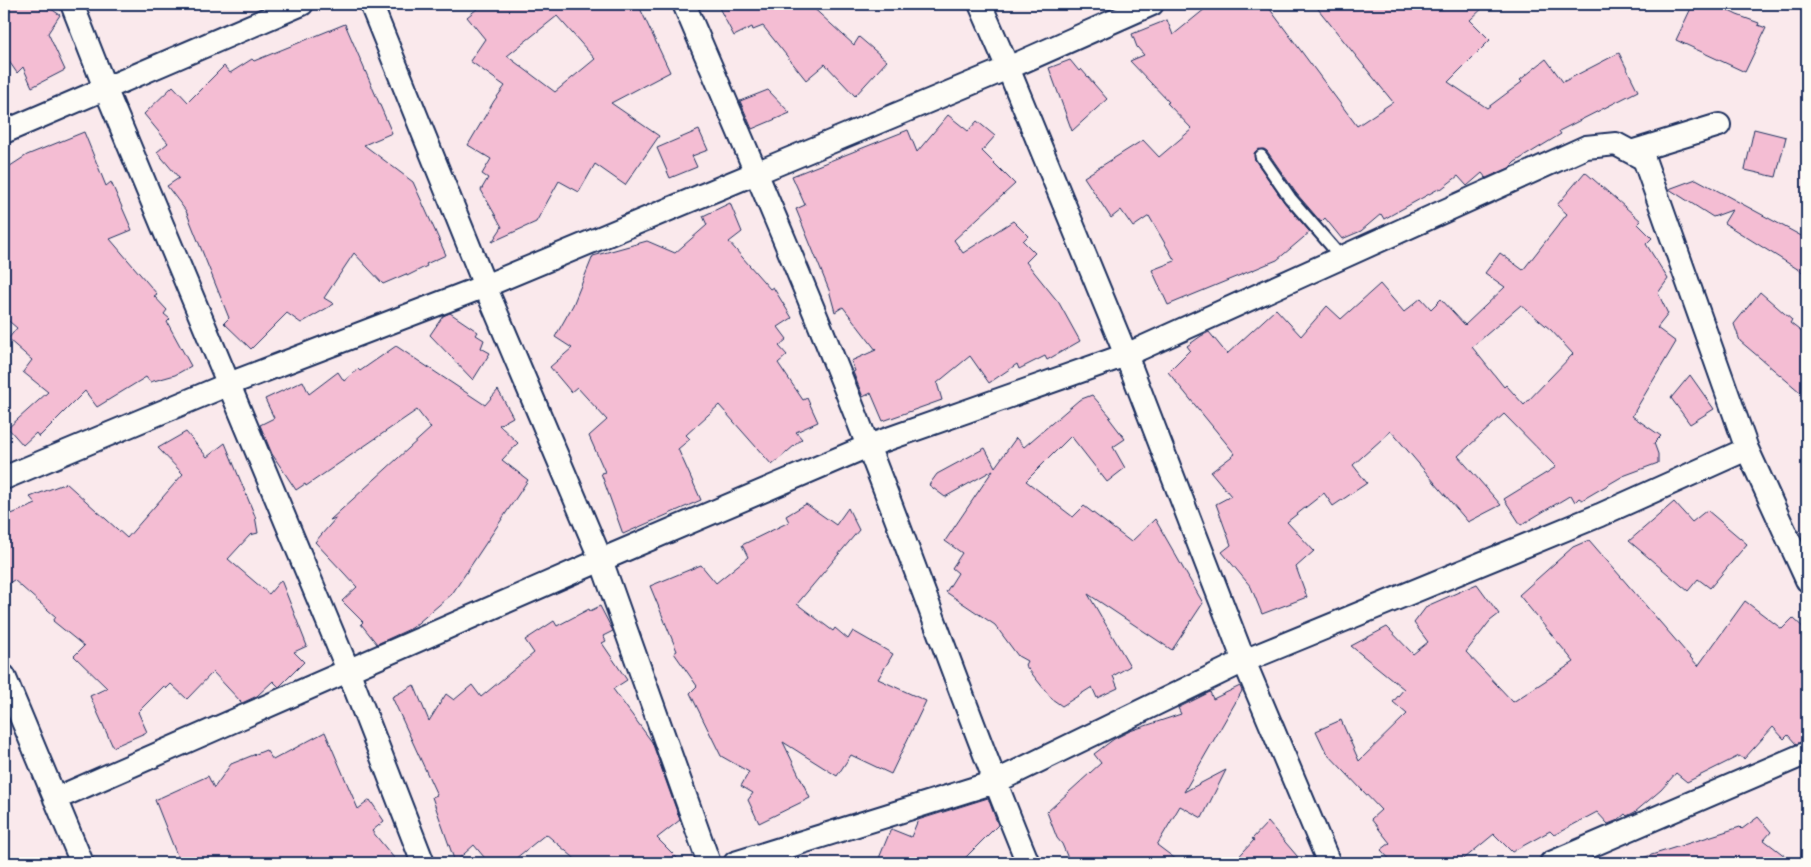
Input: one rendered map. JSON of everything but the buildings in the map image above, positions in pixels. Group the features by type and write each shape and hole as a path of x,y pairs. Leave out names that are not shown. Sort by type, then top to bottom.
{"street":[{"path":"72,4 105,88 348,670 423,863"},
{"path":"4,132 302,4"},
{"path":"371,4 485,286 601,560 709,863"},
{"path":"684,4 757,173 868,446 994,782 1028,863"},
{"path":"980,4 1126,355 1244,661 1329,863"},
{"path":"4,478 229,384 485,286 1008,68 1152,4"},
{"path":"1631,152 1719,125"},
{"path":"55,799 601,560 868,446 1126,355 1586,147 1616,144 1644,159 1747,449 1807,580"},
{"path":"735,863 994,782 1244,661 1600,514 1747,449"},
{"path":"4,676 82,863"},
{"path":"1551,863 1807,753"}],"lane":[{"path":"1261,156 1290,198 1341,257"}]}
